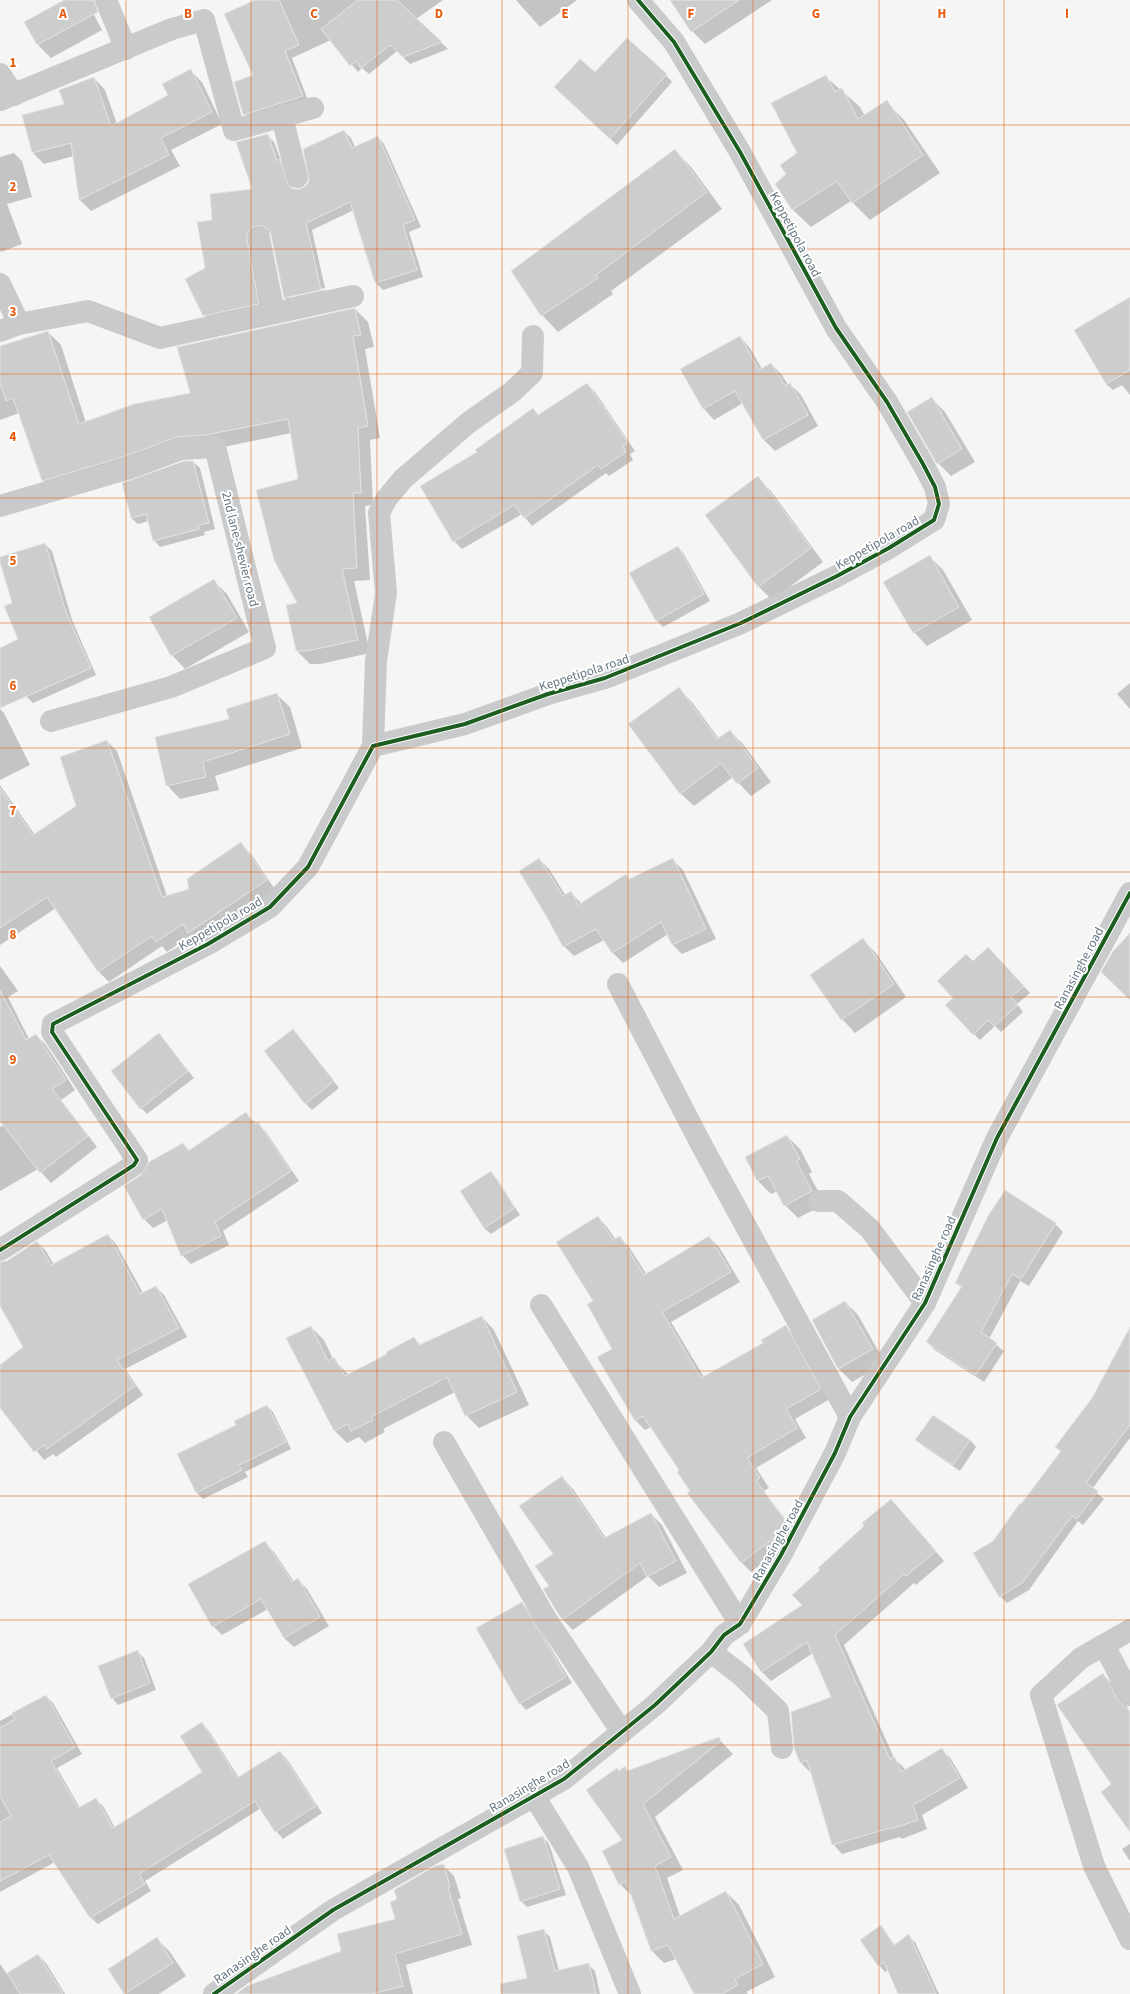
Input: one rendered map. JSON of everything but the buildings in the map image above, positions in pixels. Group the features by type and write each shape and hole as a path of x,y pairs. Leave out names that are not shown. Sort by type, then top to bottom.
{"street":[{"path":"106,0 126,49"},
{"name":"Keppetipola road","path":"0,1250 125,1171 137,1160 52,1032 53,1024 208,944 270,907 308,867 373,746 465,724 548,694 605,678 741,623 838,576 889,548 934,520 938,512 939,504 935,487 887,402 836,328 740,152 674,42 638,0"},
{"path":"0,74 7,98 172,29 204,20 234,130 313,108"},
{"path":"282,117 296,177"},
{"path":"259,238 274,313"},
{"path":"0,284 10,328 88,311 160,338 353,296"},
{"path":"373,746 376,661 386,593 379,513 387,498 403,479 468,423 512,392 532,373 533,336"},
{"name":"2nd lane-shevier road","path":"0,506 123,470 181,449 215,447 265,648 171,687 51,721"},
{"name":"Ranasinghe road","path":"214,1994 333,1910 564,1780 655,1705 711,1652 724,1635 740,1624 781,1555 834,1453 850,1417 925,1303 997,1138 1130,893"},
{"path":"618,984 701,1144 850,1417"},
{"path":"819,1201 838,1201 870,1229 925,1303"},
{"path":"541,1305 740,1624"},
{"path":"444,1442 546,1618 622,1732"},
{"path":"1130,1630 1081,1658 1041,1695 1094,1866 1130,1939"},
{"path":"1104,1645 1130,1695"},
{"path":"711,1652 741,1675 778,1711 782,1748"},
{"path":"534,1796 578,1867 630,1994"}],"cycle path":[{"path":"0,1250 125,1171 134,1165 137,1160 52,1032 53,1024 208,944 270,907 308,867 373,746 465,724 548,694 605,678 741,623 837,576 889,548 934,520 939,504 935,487 923,464 887,402 836,328 740,152 674,42 638,0"},
{"path":"214,1994 333,1910 564,1779 655,1705 711,1652 724,1635 740,1624 781,1555 835,1453 850,1417 925,1303 997,1138 1130,893"}]}
